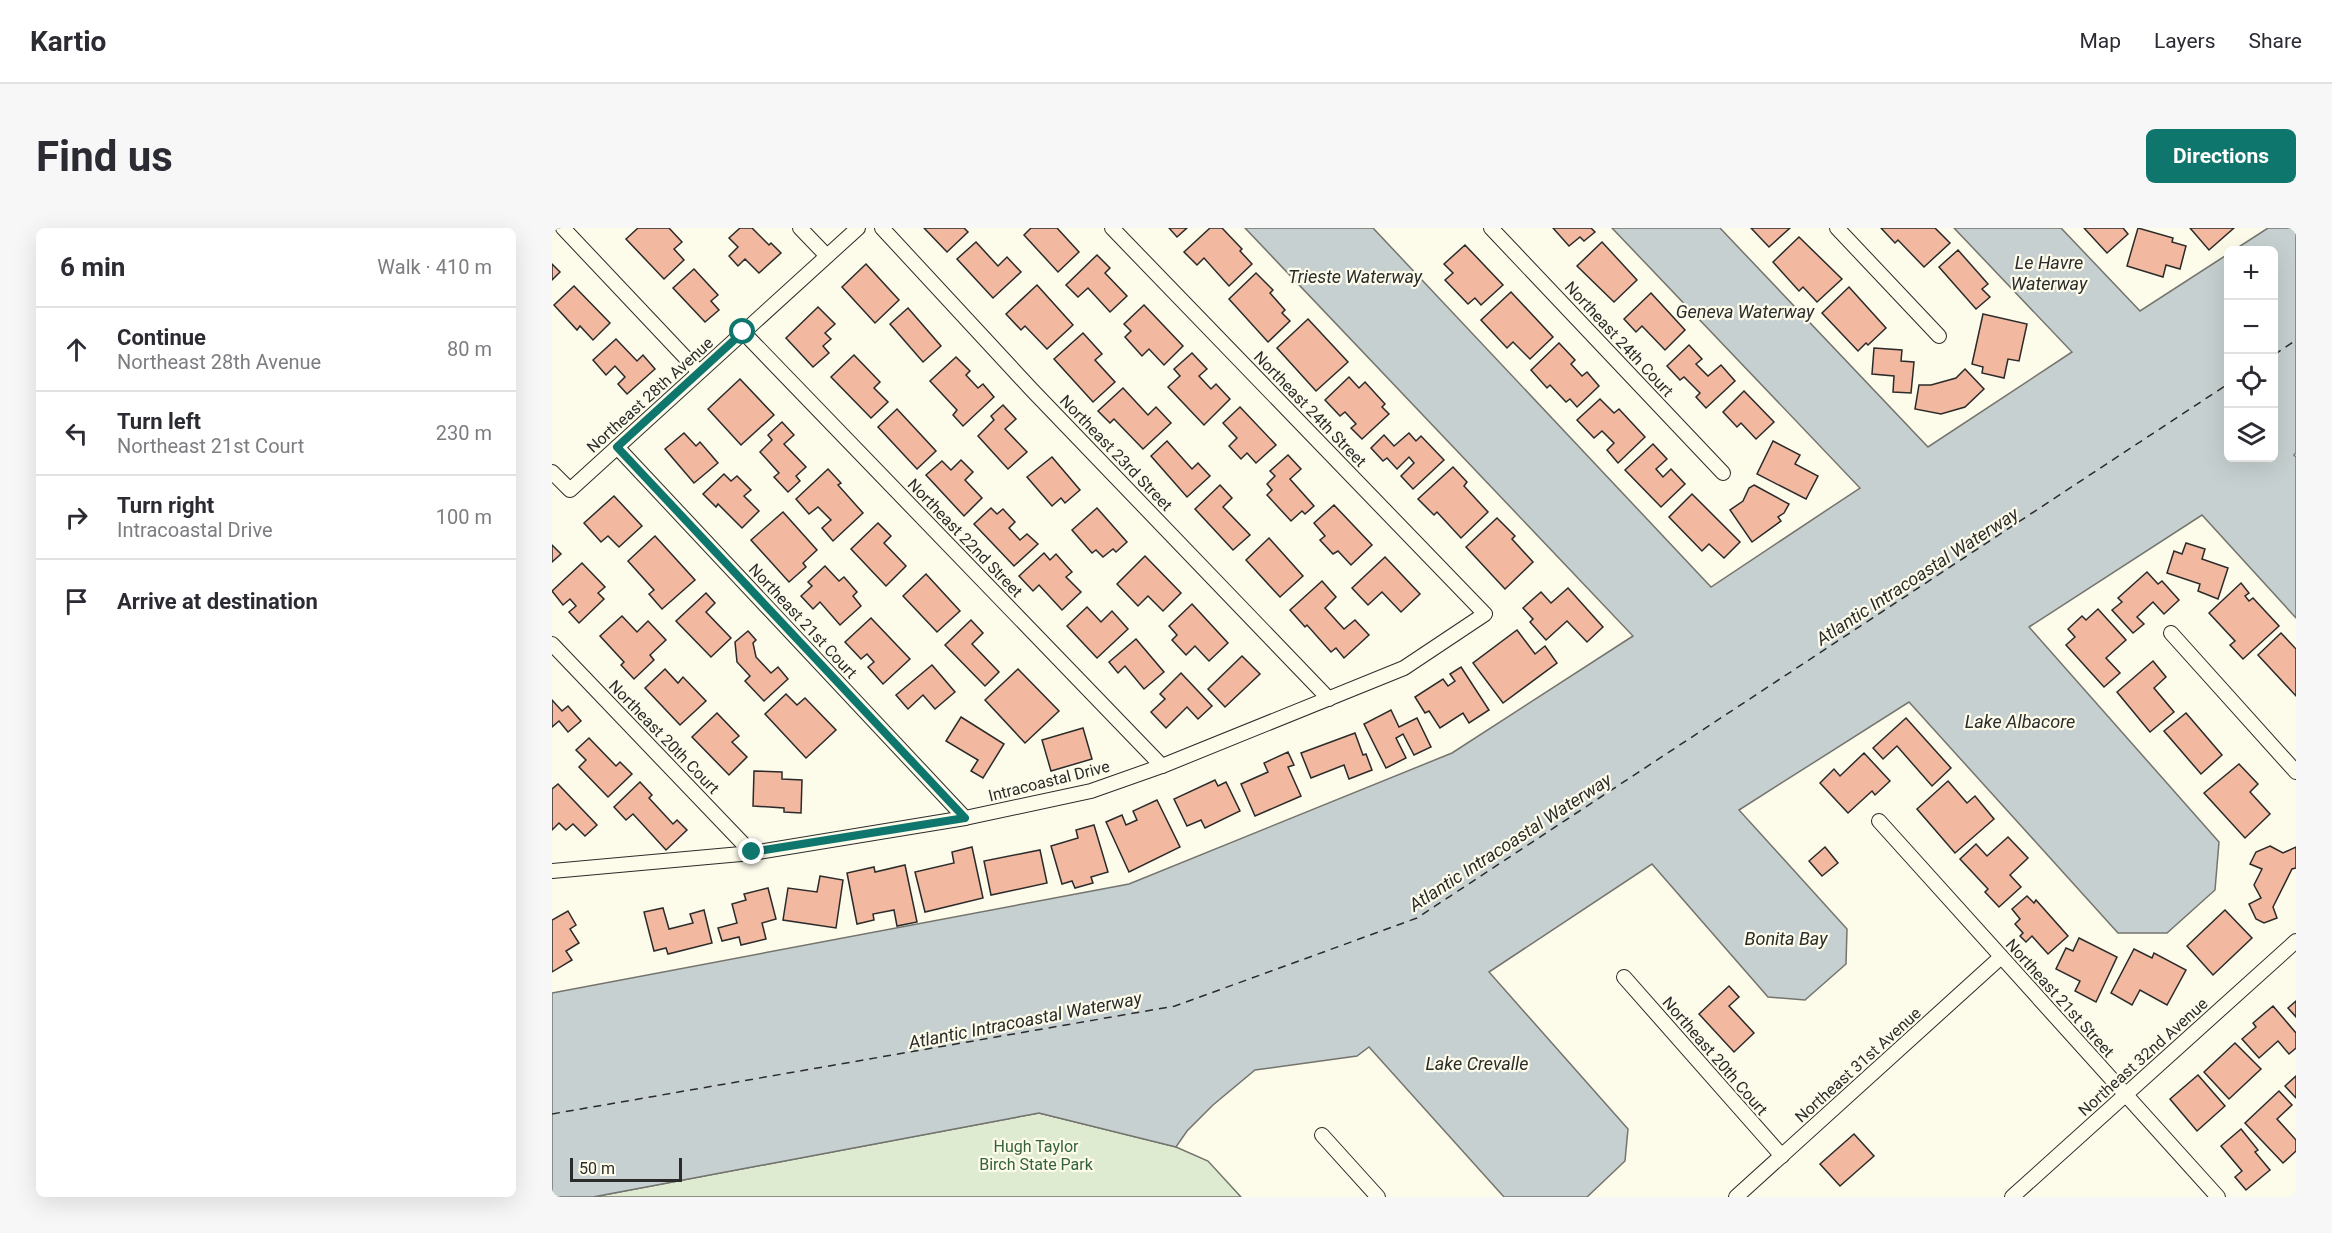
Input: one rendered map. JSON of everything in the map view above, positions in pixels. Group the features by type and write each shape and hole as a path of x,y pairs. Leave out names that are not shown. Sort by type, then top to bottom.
{"street":[{"path":"563,228 699,372"},
{"path":"800,228 827,256"},
{"name":"Northeast 28th Avenue","path":"552,472 570,490 858,228"},
{"name":"Northeast 23rd Street","path":"882,228 1032,390 1329,699"},
{"name":"Northeast 24th Street","path":"1112,228 1485,614"},
{"name":"Northeast 24th Court","path":"1491,228 1723,473"},
{"path":"1837,228 1939,336"},
{"name":"Northeast 22nd Street","path":"743,332 1162,766"},
{"name":"Northeast 21st Court","path":"617,447 965,818"},
{"name":"Intracoastal Drive","path":"552,871 752,852 965,818 1091,791 1162,766 1404,668 1485,614"},
{"path":"2171,633 2296,772"},
{"name":"Northeast 20th Court","path":"552,644 752,852"},
{"name":"Northeast 21st Street","path":"1879,821 2218,1197"},
{"name":"Northeast 32nd Avenue","path":"2012,1197 2296,941"},
{"name":"Northeast 31st Avenue","path":"1736,1197 2001,957"},
{"name":"Northeast 20th Court","path":"1624,977 1782,1156"},
{"path":"1322,1135 1378,1197"}],"green space":[{"name":"Hugh Taylor Birch State Park","path":"1039,1113 1176,1147 1208,1161 1241,1197 593,1197"}],"water":[{"path":"1245,228 1373,228 1711,587 1860,488 1612,228 1720,228 1928,447 2072,352 1954,228 2061,228 2140,311 2224,257 2224,462 2278,462 2278,246 2240,246 2268,228 2296,228 2296,453 2294,455 2296,457 2296,618 2202,515 2029,627 2219,842 2215,890 2167,933 2118,933 1909,702 1739,810 1847,929 1846,964 1805,1000 1768,997 1652,864 1489,972 1628,1129 1625,1161 1587,1197 1504,1197 1369,1047 1357,1056 1255,1070 1213,1105 1187,1131 1176,1147 1039,1113 593,1197 552,1197 552,993 1129,884 1452,753 1633,636"}],"building":[{"path":"638,228 669,228 682,242 674,249 684,260 664,279 626,239"},
{"path":"740,228 752,228 781,253 759,273 745,259 738,266 729,256 738,247 729,238"},
{"path":"924,228 964,228 968,232 947,252"},
{"path":"1031,228 1057,228 1079,252 1058,272 1024,235"},
{"path":"1169,228 1187,228 1177,237"},
{"path":"1210,228 1222,228 1242,249 1240,251 1252,264 1229,286 1204,258 1197,265 1184,252"},
{"path":"1553,228 1591,228 1595,232 1584,241 1580,237 1569,246"},
{"path":"1751,228 1790,228 1769,247"},
{"path":"1881,228 1935,228 1950,243 1924,267 1898,240 1895,243"},
{"path":"2084,228 2123,228 2128,234 2107,253"},
{"path":"2138,228 2173,238 2172,242 2186,246 2180,269 2166,265 2163,277 2127,266"},
{"path":"2190,228 2234,228 2209,250"},
{"path":"1799,237 1842,279 1817,302 1803,287 1799,291 1773,262"},
{"path":"976,242 998,266 1007,257 1021,272 993,298 957,259"},
{"path":"1602,242 1637,280 1614,302 1577,266"},
{"path":"1465,245 1503,285 1481,305 1475,298 1468,304 1445,280 1453,273 1444,264"},
{"path":"1958,250 1988,284 1982,289 1990,297 1976,309 1939,267"},
{"path":"1097,255 1110,268 1105,273 1127,296 1110,312 1088,288 1078,297 1066,285"},
{"path":"552,264 560,272 552,280"},
{"path":"866,264 899,300 875,323 842,287"},
{"path":"694,269 718,295 711,301 719,310 705,322 673,288"},
{"path":"1256,273 1273,290 1270,293 1285,310 1282,313 1290,321 1268,342 1229,299"},
{"path":"1037,285 1073,325 1047,349 1025,326 1021,330 1006,314"},
{"path":"574,286 610,323 593,340 580,326 577,330 554,305"},
{"path":"1849,287 1886,328 1858,351 1822,313"},
{"path":"1511,292 1553,337 1530,359 1513,342 1507,348 1481,320"},
{"path":"1651,293 1685,330 1665,350 1642,326 1636,332 1624,319"},
{"path":"1144,305 1183,346 1164,365 1149,349 1142,356 1125,337 1131,331 1124,324"},
{"path":"818,307 835,324 825,333 831,339 823,346 829,353 813,367 786,338"},
{"path":"908,308 941,346 923,362 890,324"},
{"path":"1983,314 2027,324 2019,361 2008,359 2004,378 1982,373 1983,367 1972,364"},
{"path":"1308,319 1348,362 1316,391 1277,348"},
{"path":"1083,333 1102,354 1095,360 1115,382 1093,402 1054,359"},
{"path":"616,339 637,361 643,355 655,369 627,394 618,384 625,377 615,366 606,375 593,360"},
{"path":"1559,343 1575,360 1571,364 1582,376 1587,372 1599,386 1577,407 1570,399 1566,402 1550,385 1547,388 1531,370"},
{"path":"1689,345 1702,359 1696,364 1708,376 1721,365 1735,381 1706,408 1696,397 1700,393 1684,377 1680,380 1667,366"},
{"path":"1874,348 1902,350 1901,361 1914,362 1911,393 1893,392 1894,376 1872,374"},
{"path":"1192,353 1207,369 1199,376 1211,389 1216,384 1230,399 1204,425 1168,387 1180,376 1174,369"},
{"path":"854,355 880,382 874,388 888,402 871,418 831,377"},
{"path":"956,357 970,371 966,375 978,388 983,384 994,397 963,426 953,415 957,410 930,381"},
{"path":"1965,369 1984,389 1965,407 1941,414 1915,409 1919,385 1931,385 1956,378"},
{"path":"1349,377 1359,388 1365,382 1385,404 1382,407 1389,414 1362,439 1351,428 1356,424 1345,412 1340,416 1325,400"},
{"path":"740,379 774,415 741,445 708,409"},
{"path":"1123,388 1148,415 1156,407 1171,423 1143,449 1114,419 1110,423 1098,411"},
{"path":"1744,391 1774,422 1756,439 1741,423 1737,427 1723,412"},
{"path":"1600,399 1614,413 1619,409 1645,437 1618,463 1607,450 1614,443 1602,431 1594,438 1577,420"},
{"path":"1003,405 1016,419 1005,429 1027,452 1008,469 978,436 994,420 991,416"},
{"path":"1240,407 1276,445 1256,463 1247,453 1241,459 1229,446 1237,438 1223,423"},
{"path":"897,409 936,451 917,469 878,427"},
{"path":"782,422 794,435 784,444 806,467 796,476 800,481 788,492 774,477 779,473 760,452 772,440 768,435"},
{"path":"684,433 696,446 700,442 718,463 694,483 665,449"},
{"path":"1409,433 1416,441 1421,436 1444,460 1413,489 1401,476 1414,463 1409,457 1397,469 1387,458 1383,461 1371,448 1384,435 1394,446"},
{"path":"1167,441 1192,469 1198,463 1210,476 1187,497 1151,456"},
{"path":"1773,441 1800,455 1795,464 1818,476 1806,499 1757,474"},
{"path":"1653,444 1667,459 1656,469 1663,477 1671,469 1685,484 1661,507 1625,470"},
{"path":"1288,455 1301,469 1290,479 1314,506 1305,514 1302,511 1291,521 1267,495 1272,490 1267,484 1275,476 1270,471"},
{"path":"1052,457 1080,490 1065,503 1061,498 1052,506 1027,477"},
{"path":"961,460 973,472 965,480 982,498 964,516 926,475 942,461 951,470"},
{"path":"1453,467 1467,482 1464,486 1488,512 1461,538 1437,512 1434,515 1418,499"},
{"path":"828,469 841,483 838,485 863,513 833,541 822,528 831,520 818,507 809,514 796,499"},
{"path":"724,474 731,481 737,476 751,490 744,496 759,511 742,528 718,504 716,507 703,494"},
{"path":"1220,485 1232,498 1223,507 1250,535 1233,550 1195,509"},
{"path":"1754,485 1789,504 1784,513 1778,517 1781,521 1752,542 1730,510 1743,501 1749,488"},
{"path":"1692,494 1740,542 1724,558 1709,544 1702,551 1669,517"},
{"path":"614,496 642,526 619,547 608,536 601,542 584,523"},
{"path":"1334,505 1372,545 1351,565 1338,551 1333,554 1320,540 1325,536 1314,523"},
{"path":"991,508 997,514 1003,509 1015,522 1009,528 1020,540 1027,534 1038,544 1014,566 974,524"},
{"path":"1097,508 1127,542 1116,552 1113,549 1103,557 1096,550 1092,553 1072,530"},
{"path":"783,512 817,550 803,563 806,567 789,582 751,540"},
{"path":"1497,518 1515,536 1512,539 1533,562 1505,589 1466,547"},
{"path":"878,523 891,536 884,543 906,566 886,586 851,549"},
{"path":"655,536 695,580 662,609 649,594 654,590 628,561"},
{"path":"1269,538 1303,576 1280,597 1246,560"},
{"path":"2186,543 2205,549 2202,559 2228,568 2218,599 2198,591 2200,584 2167,573 2174,551 2182,554"},
{"path":"552,545 561,554 552,562"},
{"path":"1044,553 1050,560 1056,554 1072,572 1066,577 1081,592 1062,610 1039,585 1033,591 1019,576"},
{"path":"1145,556 1181,593 1163,611 1148,596 1138,606 1117,584"},
{"path":"1385,557 1420,594 1401,612 1382,592 1368,605 1352,588"},
{"path":"582,563 605,587 598,593 604,599 579,623 569,612 576,606 570,599 563,605 552,591"},
{"path":"825,566 839,581 844,577 857,592 853,596 861,606 840,625 820,602 813,609 801,596 812,586 808,582"},
{"path":"2147,572 2158,584 2162,581 2179,600 2164,614 2153,602 2137,617 2144,624 2133,633 2112,610 2122,602 2118,598"},
{"path":"926,574 960,611 937,632 903,596"},
{"path":"1322,581 1336,597 1325,608 1344,629 1355,620 1369,635 1344,658 1336,648 1331,652 1290,610"},
{"path":"2241,583 2249,593 2245,596 2249,601 2253,598 2279,626 2243,659 2230,645 2235,641 2209,613"},
{"path":"1568,588 1603,627 1587,642 1567,621 1546,640 1530,622 1533,619 1523,608 1541,592 1551,603"},
{"path":"706,593 715,603 706,612 731,638 711,657 676,621"},
{"path":"1192,604 1228,643 1209,661 1195,646 1186,655 1172,640 1177,635 1169,626"},
{"path":"1087,607 1101,622 1112,611 1128,629 1097,658 1067,626"},
{"path":"2098,609 2126,640 2106,658 2120,673 2104,687 2066,645 2075,637 2068,629 2082,616 2086,620"},
{"path":"622,616 637,632 648,621 666,640 650,655 654,660 634,679 621,665 624,662 600,636"},
{"path":"871,618 910,659 883,684 868,667 874,662 867,654 861,659 845,642"},
{"path":"971,620 983,633 972,644 999,672 985,686 945,645"},
{"path":"1517,630 1535,654 1545,646 1557,663 1503,703 1473,663"},
{"path":"748,631 756,640 753,643 756,657 771,673 778,667 788,679 764,701 745,681 750,676 737,662 735,642"},
{"path":"2281,633 2296,649 2296,696 2258,655"},
{"path":"1136,639 1164,672 1144,689 1125,666 1118,673 1109,662"},
{"path":"1242,656 1260,674 1225,707 1208,689"},
{"path":"2153,661 2166,677 2154,688 2174,712 2150,732 2117,692"},
{"path":"932,665 955,692 935,709 923,695 908,709 896,695"},
{"path":"1461,667 1489,710 1469,723 1463,713 1440,728 1429,711 1425,713 1415,697 1443,679 1448,686 1455,681 1450,674"},
{"path":"665,669 678,683 683,677 706,701 680,725 645,688"},
{"path":"1018,669 1059,711 1025,743 985,700"},
{"path":"1181,673 1212,706 1198,719 1187,707 1166,728 1151,712 1165,699 1160,694"},
{"path":"786,694 797,705 805,698 836,730 806,758 765,714"},
{"path":"552,700 562,711 568,706 581,721 568,732 559,721 552,727"},
{"path":"1391,710 1399,727 1417,718 1431,747 1414,755 1403,734 1396,738 1406,758 1386,768 1364,724"},
{"path":"717,713 739,736 732,742 747,757 729,775 692,737"},
{"path":"2186,713 2222,755 2201,774 2164,731"},
{"path":"961,717 1004,744 983,778 971,771 978,760 946,741"},
{"path":"1906,718 1951,768 1932,786 1897,746 1883,759 1873,748"},
{"path":"1083,728 1092,759 1051,771 1042,740"},
{"path":"1355,733 1363,755 1366,754 1372,770 1349,779 1344,765 1311,778 1301,753"},
{"path":"589,738 616,766 620,762 632,774 608,797 579,767 586,760 576,750"},
{"path":"1288,752 1294,765 1288,767 1301,796 1255,816 1241,784 1268,772 1264,763"},
{"path":"1864,753 1890,781 1875,795 1872,791 1848,813 1820,783 1834,769 1840,776"},
{"path":"2239,764 2258,784 2250,792 2270,814 2245,838 2204,793"},
{"path":"754,771 782,772 782,779 802,780 801,813 784,812 784,808 753,806"},
{"path":"1215,780 1218,786 1226,782 1240,811 1205,828 1201,820 1187,826 1174,799"},
{"path":"1948,781 1967,803 1975,796 1994,819 1955,853 1917,809"},
{"path":"640,782 652,795 649,798 673,824 677,820 687,830 666,850 633,814 626,820 614,807"},
{"path":"558,784 597,825 585,836 573,824 566,830 559,823 552,830 552,789"},
{"path":"1157,800 1180,847 1129,872 1106,822 1122,815 1126,825 1137,820 1133,811"},
{"path":"1094,825 1108,872 1091,877 1093,883 1075,888 1072,881 1062,884 1051,846 1078,838 1076,830"},
{"path":"2008,837 2028,858 2010,875 2021,887 1999,907 1985,892 1988,889 1960,859 1976,844 1987,856"},
{"path":"2270,846 2283,853 2296,847 2296,868 2292,869 2273,907 2277,918 2264,923 2256,919 2249,904 2261,898 2254,885 2262,869 2250,864 2256,852"},
{"path":"972,847 983,898 925,912 915,872 954,863 952,852"},
{"path":"1825,847 1838,863 1822,876 1809,861"},
{"path":"1040,850 1047,883 991,895 984,861"},
{"path":"905,865 917,922 897,926 894,910 873,914 874,920 857,924 847,873 874,867 875,872"},
{"path":"820,876 843,880 836,928 783,920 788,888 817,892"},
{"path":"768,888 776,919 762,923 766,939 741,945 739,937 722,941 718,928 737,923 732,904 746,900 744,894"},
{"path":"2027,896 2034,903 2036,900 2068,936 2048,954 2032,936 2026,942 2020,936 2023,933 2015,924 2020,919 2012,909"},
{"path":"663,908 669,929 693,923 690,914 704,910 712,943 668,954 666,948 654,951 644,912"},
{"path":"2225,910 2252,938 2213,975 2187,946"},
{"path":"568,911 576,925 570,929 579,943 566,951 572,960 552,972 552,920"},
{"path":"2079,938 2117,957 2096,1002 2075,991 2080,981 2056,969 2066,948 2073,951"},
{"path":"2134,949 2152,958 2154,953 2186,970 2167,1005 2140,990 2132,1005 2111,993"},
{"path":"1729,986 1739,997 1729,1006 1754,1033 1734,1052 1699,1014"},
{"path":"2296,1001 2296,1017 2288,1008"},
{"path":"2273,1006 2296,1033 2296,1048 2289,1054 2278,1041 2259,1058 2242,1039 2256,1027 2253,1023"},
{"path":"2235,1043 2261,1069 2229,1099 2204,1072"},
{"path":"2198,1075 2225,1106 2197,1131 2170,1099"},
{"path":"2296,1076 2296,1098 2285,1086"},
{"path":"2279,1091 2292,1105 2277,1119 2296,1140 2296,1151 2283,1163 2245,1123"},
{"path":"2241,1129 2258,1150 2255,1152 2270,1170 2246,1190 2235,1177 2242,1171 2221,1146"},
{"path":"1854,1134 1874,1156 1840,1186 1820,1164"}],"ferry route":[{"path":"2275,354 2296,340"},
{"path":"552,1114 1175,1006 1417,918 2224,387"}],"route":[{"path":"743,332 617,447 965,818 752,852"}],"water label":[{"name":"Le Havre Waterway","path":"2049,272"},
{"name":"Trieste Waterway","path":"1355,276"},
{"name":"Geneva Waterway","path":"1745,311"},
{"name":"Atlantic Intracoastal Waterway","path":"1917,576"},
{"name":"Lake Albacore","path":"2020,721"},
{"name":"Atlantic Intracoastal Waterway","path":"1510,842"},
{"name":"Bonita Bay","path":"1786,938"},
{"name":"Atlantic Intracoastal Waterway","path":"1025,1020"},
{"name":"Lake Crevalle","path":"1477,1063"}]}
